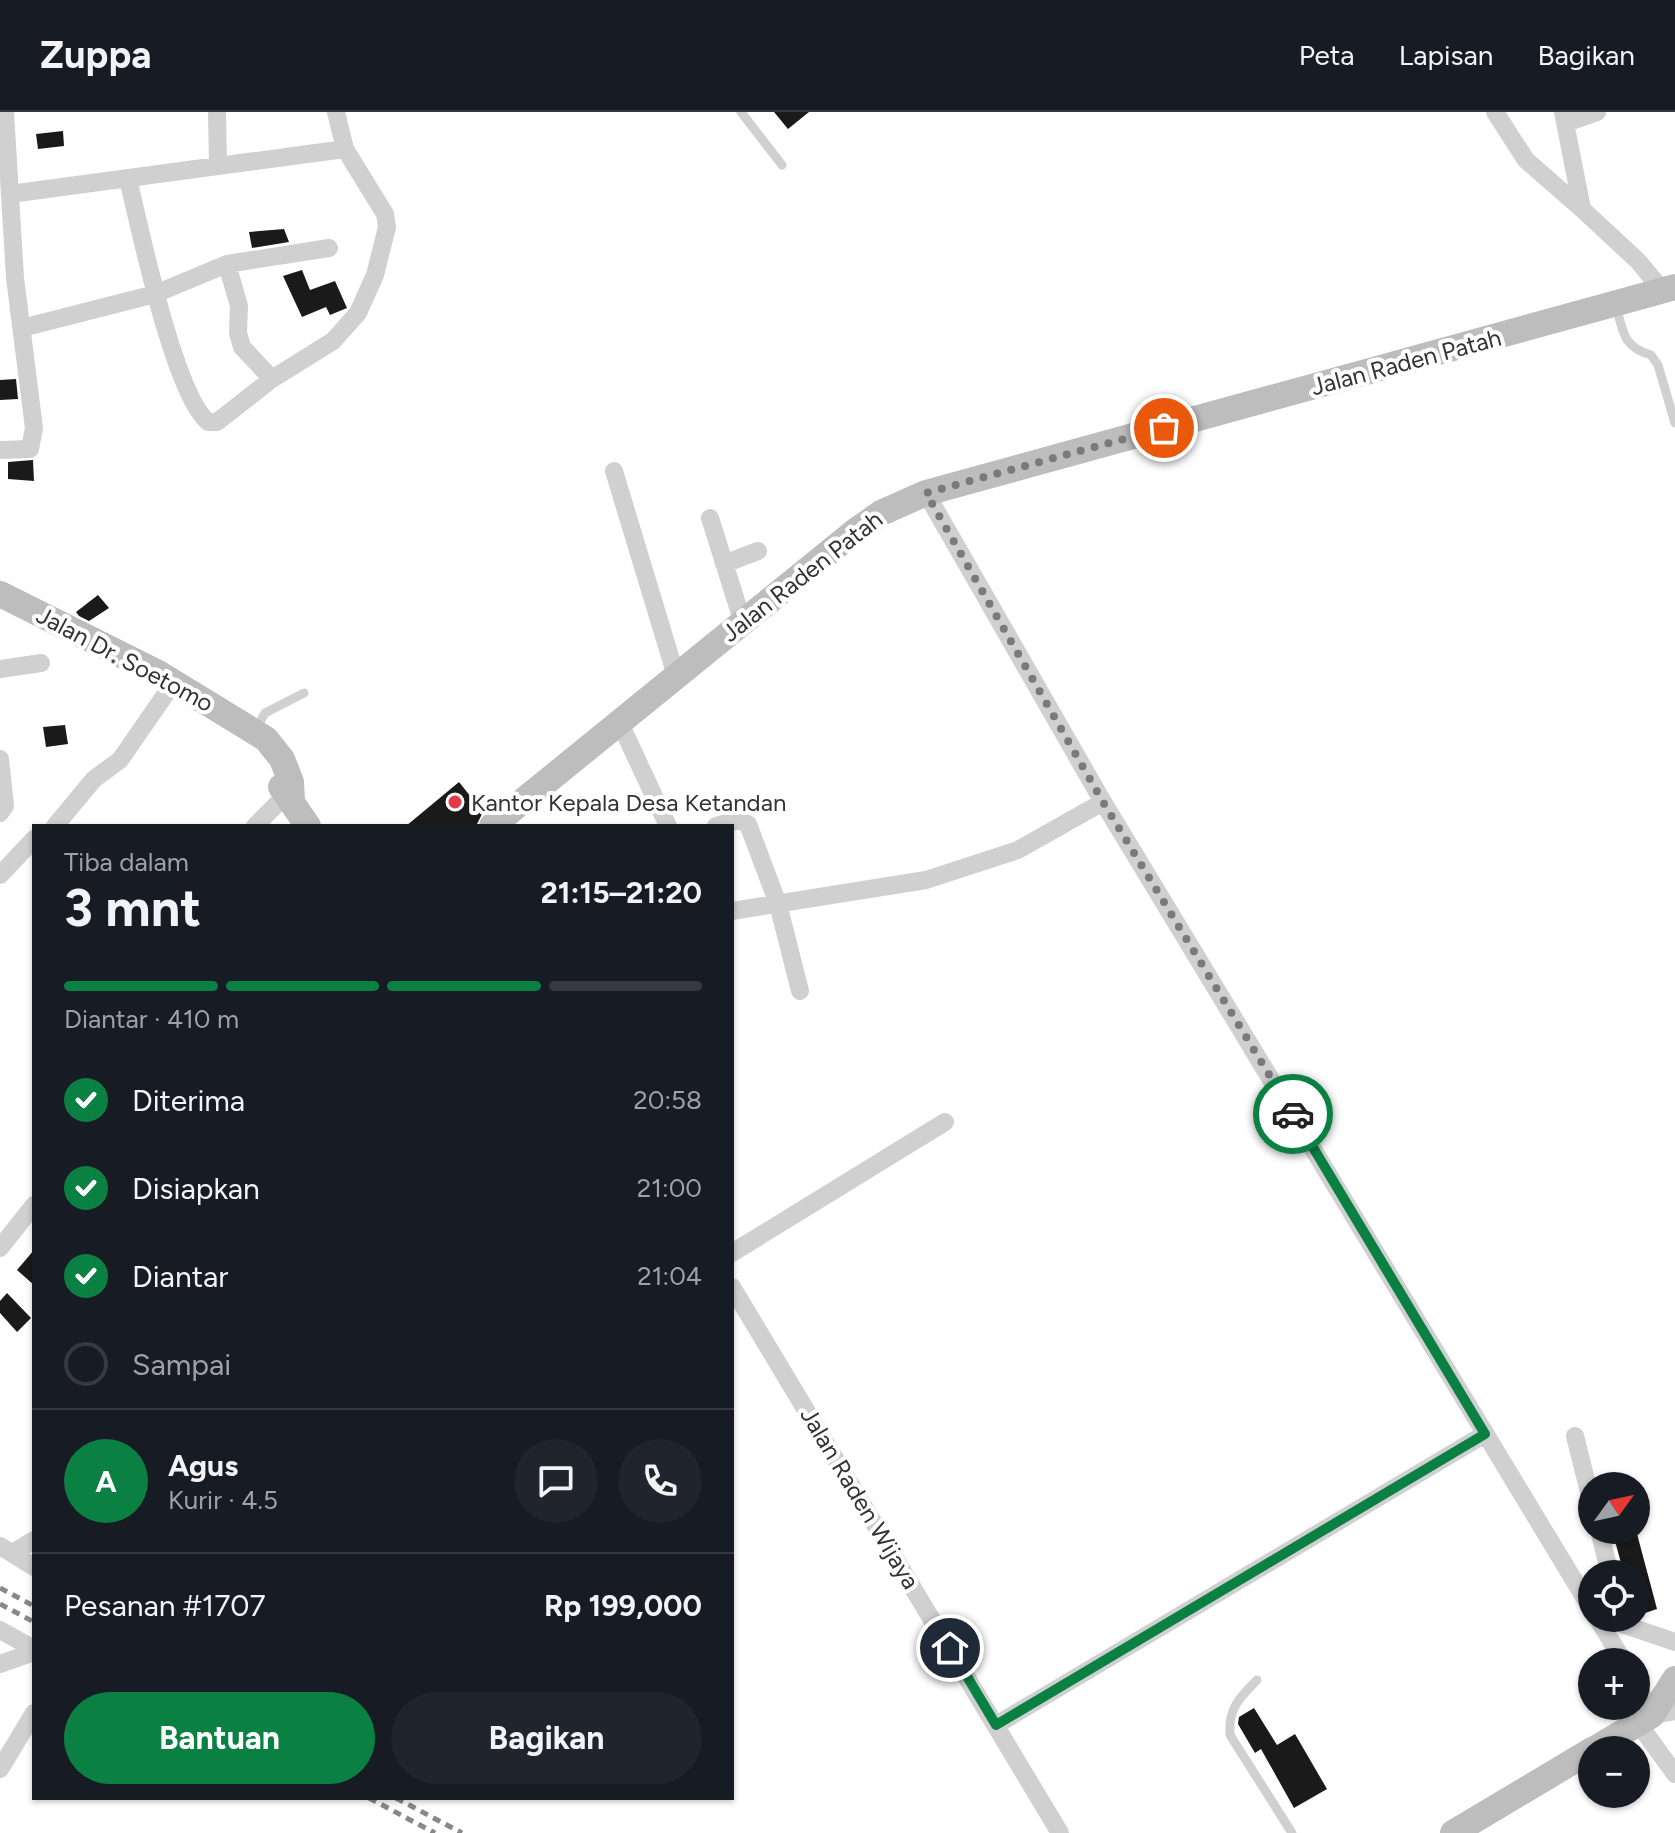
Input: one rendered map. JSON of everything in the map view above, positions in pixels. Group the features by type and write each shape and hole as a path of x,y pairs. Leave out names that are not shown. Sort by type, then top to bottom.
{"street":[{"path":"0,450 27,450 34,441 7,200 5,112"},
{"path":"217,112 218,166"},
{"path":"128,179 155,294 192,402 208,422 217,422 272,379 333,341 358,313 382,256 387,227 385,214 345,149 336,112"},
{"path":"1495,112 1526,160 1669,288"},
{"path":"1582,209 1564,118 1597,112"},
{"path":"7,200 128,179 345,149"},
{"path":"22,328 155,294 227,264 329,248"},
{"path":"227,264 239,306 238,333 242,347 272,379"},
{"name":"Jalan Raden Patah","path":"494,824 742,620 881,513 926,493 1669,288"},
{"path":"614,471 676,676"},
{"path":"926,493 1103,802 1578,1587"},
{"path":"710,518 742,620"},
{"path":"724,564 758,551"},
{"name":"Jalan Dr. Soetomo","path":"0,594 174,682 251,730 307,824"},
{"path":"0,669 41,663"},
{"path":"57,824 94,779 120,760 174,682"},
{"path":"619,721 667,824"},
{"path":"0,759 5,806 0,813"},
{"path":"257,824 289,798"},
{"path":"734,911 926,880 967,868 1018,850 1103,802"},
{"path":"723,824 738,820 748,824 778,904 800,991"},
{"path":"0,875 32,841"},
{"path":"734,1252 945,1122"},
{"path":"1,1245 32,1207"},
{"name":"Jalan Raden Wijaya","path":"734,1290 1060,1833"},
{"path":"996,1725 1485,1434"},
{"path":"1575,1436 1584,1472"},
{"path":"7,1550 32,1541"},
{"path":"7,1550 32,1566"},
{"path":"0,1630 32,1649"},
{"path":"1650,1632 1675,1642"},
{"path":"0,1664 32,1651"},
{"path":"1618,1736 1655,1716 1675,1679"},
{"path":"0,1769 32,1716"},
{"path":"1655,1716 1675,1774"},
{"path":"1453,1833 1578,1758"}],"lane":[{"path":"741,112 782,165"},
{"path":"1615,303 1630,346 1636,352 1651,355 1658,365 1675,423"},
{"path":"251,730 265,713 304,693"},
{"path":"1257,1680 1233,1706 1229,1718 1230,1735 1292,1833"}],"building":[{"path":"774,112 809,112 788,129"},
{"path":"63,131 64,146 38,149 36,134"},
{"path":"284,229 289,242 252,248 249,232"},
{"path":"302,270 310,290 335,281 347,308 330,315 326,307 302,317 283,276"},
{"path":"16,379 18,399 0,400 0,380"},
{"path":"33,460 34,481 8,479 8,462"},
{"path":"98,595 109,608 89,621 79,616 76,612"},
{"path":"65,725 68,744 46,747 43,727"},
{"name":"Kantor Kepala Desa Ketandan","path":"459,782 483,812 477,824 408,824"},
{"path":"32,1252 32,1283 17,1270"},
{"path":"7,1293 31,1318 17,1332 0,1313 0,1301"},
{"path":"1616,1544 1640,1544 1644,1560 1620,1560"},
{"path":"1650,1583 1657,1609 1650,1611"},
{"path":"1254,1708 1277,1745 1295,1734 1327,1789 1294,1808 1261,1749 1255,1753 1238,1724 1239,1717"}],"railway":[{"path":"0,1588 32,1605"},
{"path":"0,1604 32,1621"},
{"path":"373,1800 435,1833"},
{"path":"400,1800 462,1833"}],"way so far":[{"path":"1164,428 926,493 1103,802 1293,1114"}],"place":[{"name":"Kantor Kepala Desa Ketandan","path":"455,802"}],"route":[{"path":"950,1648 996,1725 1485,1434 1293,1114"}]}
